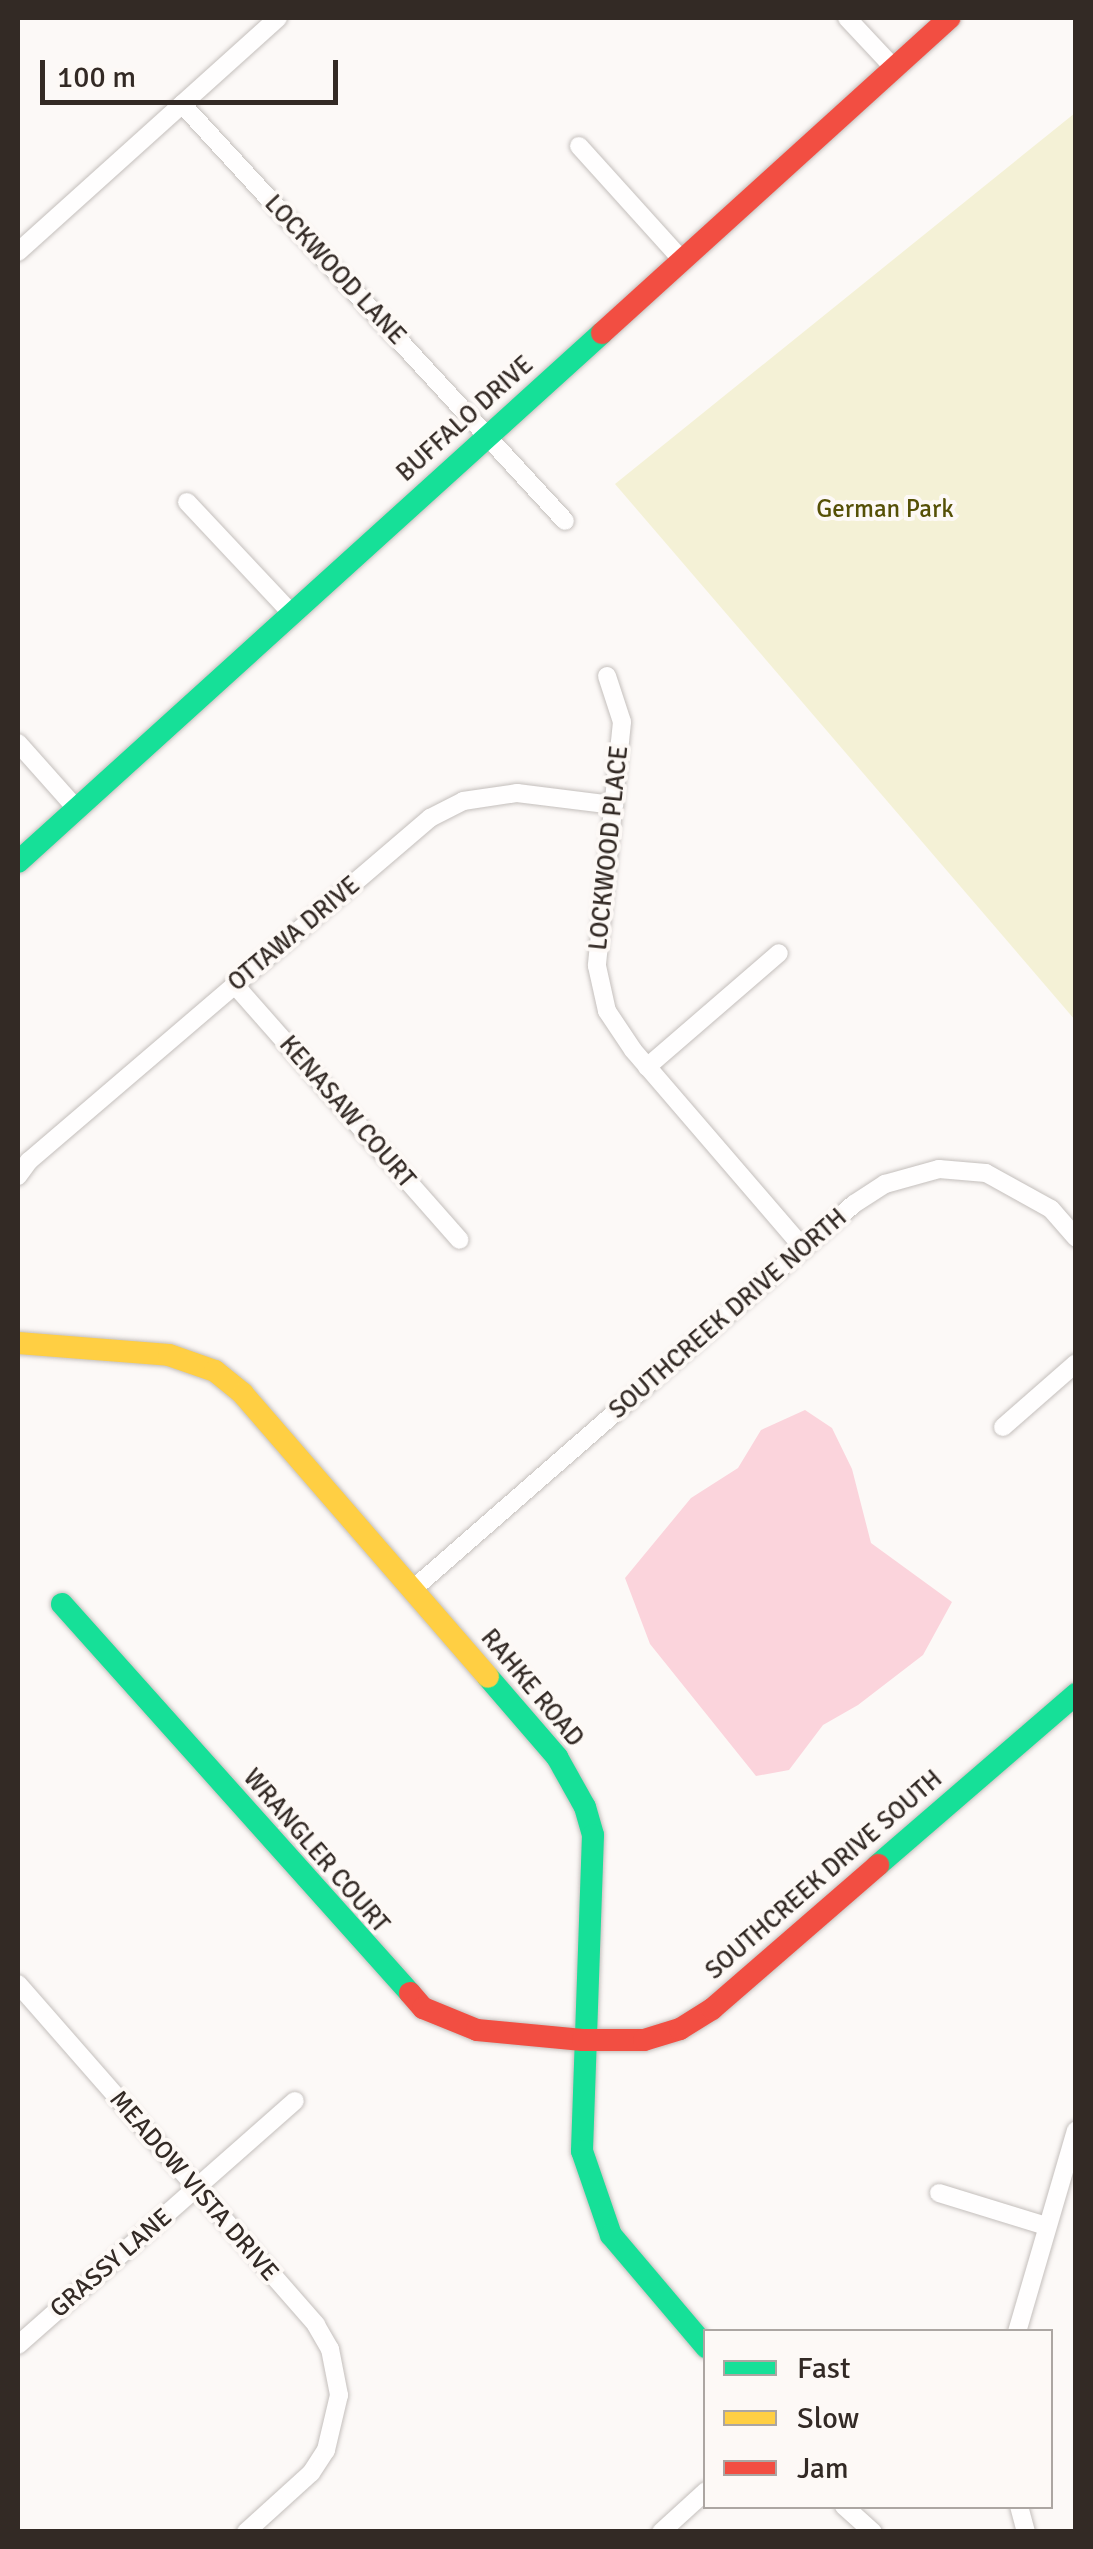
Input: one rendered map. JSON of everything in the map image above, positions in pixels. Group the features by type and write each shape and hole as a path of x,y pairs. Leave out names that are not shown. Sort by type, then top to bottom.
{"street":[{"path":"18,252 278,18"},
{"path":"847,18 894,68"},
{"name":"BUFFALO DRIVE","path":"18,862 950,18"},
{"name":"LOCKWOOD LANE","path":"182,104 565,521"},
{"path":"579,146 682,260"},
{"path":"188,502 292,614"},
{"name":"LOCKWOOD PLACE","path":"607,676 622,722 597,966 607,1011 648,1067 804,1249"},
{"path":"18,743 76,808"},
{"name":"OTTAWA DRIVE","path":"18,1176 234,984 430,818 462,801 517,793 614,805"},
{"path":"648,1067 779,953"},
{"name":"KENASAW COURT","path":"234,984 460,1240"},
{"name":"SOUTHCREEK DRIVE NORTH","path":"412,1590 804,1249 886,1184 940,1169 1004,1179 1051,1209 1076,1238"},
{"name":"RAHKE ROAD","path":"18,1343 169,1355 216,1371 244,1394 557,1756 585,1807 594,1835 595,1873 583,2040 582,2151 610,2235 703,2344"},
{"path":"1003,1427 1076,1363"},
{"name":"WRANGLER COURT","path":"62,1604 424,2008 477,2030 583,2040"},
{"name":"SOUTHCREEK DRIVE SOUTH","path":"583,2040 644,2040 680,2029 712,2009 1076,1694"},
{"name":"MEADOW VISTA DRIVE","path":"18,1984 321,2332 336,2367 338,2404 333,2432 317,2466 246,2532"},
{"name":"GRASSY LANE","path":"18,2345 295,2101"},
{"path":"1018,2329 1076,2130"},
{"path":"939,2192 1046,2226"},
{"path":"661,2532 703,2493"},
{"path":"847,2509 873,2532"}],"green space":[{"name":"German Park","path":"1075,113 1075,1020 615,484"}],"shaded area":[{"path":"805,1410 832,1428 852,1469 871,1543 952,1602 923,1655 858,1705 823,1725 789,1770 756,1776 650,1644 625,1578 691,1498 738,1468 761,1430"}],"traffic: fast":[{"path":"18,862 602,333"},
{"path":"62,1604 410,1993"},
{"path":"488,1677 557,1757 585,1807 593,1835 582,2151 611,2235 703,2343"},
{"path":"878,1865 1076,1694"}],"traffic: slow":[{"path":"18,1343 169,1355 215,1371 243,1394 488,1677"}],"traffic: jam":[{"path":"602,333 950,18"},
{"path":"410,1993 423,2008 477,2030 583,2040 644,2040 680,2029 712,2009 878,1865"}]}
